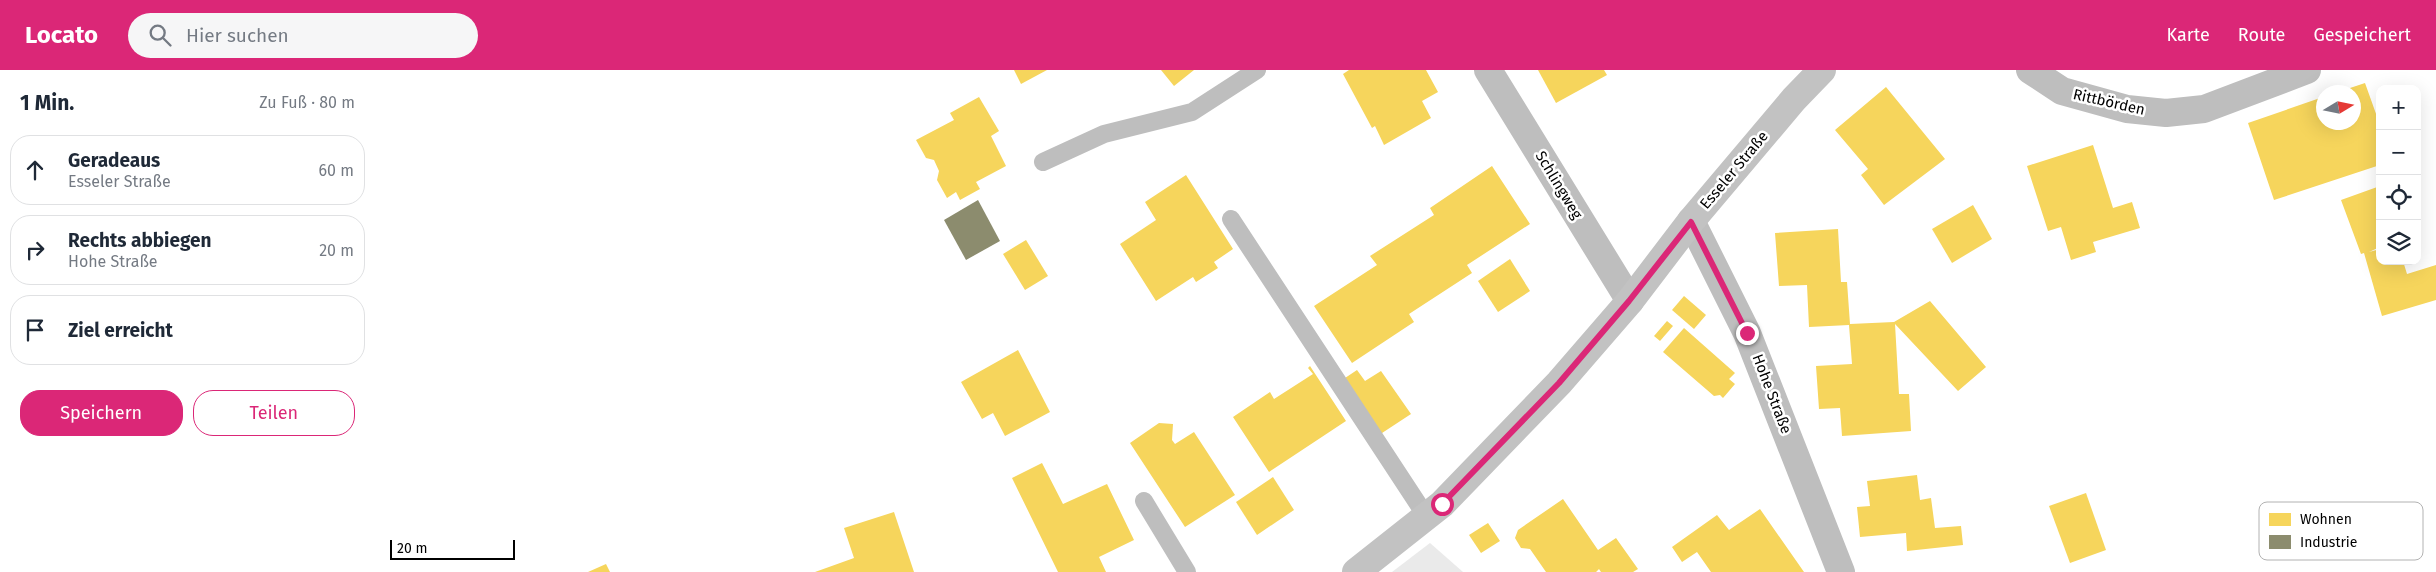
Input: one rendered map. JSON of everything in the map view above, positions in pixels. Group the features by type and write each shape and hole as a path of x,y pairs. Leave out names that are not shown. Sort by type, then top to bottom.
{"main road":[{"name":"Esseler Straße","path":"1356,572 1442,504 1559,383 1629,301 1691,222 1794,99 1822,70"}],"street":[{"name":"Schlingweg","path":"1488,70 1629,301"},
{"name":"Rittbörden","path":"2030,70 2062,90 2127,109 2166,113 2204,108 2307,70"},
{"name":"Hohe Straße","path":"1691,222 1747,333 1841,572"}],"lane":[{"path":"1043,162 1104,134 1192,112 1257,70"},
{"path":"1231,220 1426,516"},
{"path":"1144,501 1187,572"}],"shaded area":[{"path":"1430,543 1463,572 1392,572"}],"building: Wohnen":[{"path":"1014,70 1047,70 1021,84"},
{"path":"1161,70 1194,70 1174,86"},
{"path":"1349,70 1426,70 1438,92 1422,101 1431,118 1384,145 1375,126 1372,128 1343,74"},
{"path":"1538,70 1604,70 1607,75 1556,103"},
{"path":"2365,83 2376,114 2376,166 2274,200 2248,123 2316,99 2316,130 2361,130 2361,85 2359,85"},
{"path":"1886,87 1945,159 1884,205 1861,175 1868,169 1835,130"},
{"path":"979,97 999,131 991,136 1006,166 976,182 980,189 960,200 956,192 947,198 937,180 939,171 934,160 926,158 916,140 954,120 950,113"},
{"path":"2093,145 2113,208 2132,202 2140,228 2093,242 2096,252 2071,260 2061,227 2048,231 2027,166"},
{"path":"1492,166 1530,224 1467,265 1472,273 1409,314 1414,322 1352,363 1314,306 1377,265 1370,256 1434,215 1430,208"},
{"path":"1186,175 1233,249 1214,262 1218,268 1196,282 1193,277 1156,301 1120,244 1156,220 1145,202"},
{"path":"2376,187 2376,249 2369,252 2376,250 2376,265 2404,265 2407,274 2436,265 2436,300 2382,316 2364,253 2361,254 2341,200"},
{"path":"1973,205 1992,239 1952,263 1932,229"},
{"path":"1838,229 1841,282 1847,282 1850,324 1894,322 1930,301 1986,367 1958,391 1895,324 1899,394 1909,394 1911,431 1842,436 1840,408 1819,409 1816,366 1852,364 1849,325 1809,327 1807,285 1779,286 1775,233"},
{"path":"1026,240 1048,276 1025,290 1003,254"},
{"path":"1510,259 1530,291 1498,312 1478,281"},
{"path":"1684,296 1706,315 1694,329 1672,310"},
{"path":"1667,321 1673,326 1660,341 1654,336"},
{"path":"1684,328 1735,373 1729,379 1735,384 1723,398 1720,395 1714,396 1663,352"},
{"path":"1018,350 1050,412 1005,436 993,413 982,419 961,382"},
{"path":"1310,366 1346,421 1269,472 1233,417 1270,392 1274,399 1313,374 1308,368"},
{"path":"1357,370 1365,381 1381,371 1411,414 1379,435 1342,380"},
{"path":"1159,423 1173,424 1172,440 1175,444 1194,432 1235,495 1185,527 1130,443"},
{"path":"1042,463 1063,504 1107,484 1134,540 1099,557 1106,572 1058,572 1012,478"},
{"path":"1917,475 1920,500 1931,498 1935,528 1961,526 1963,545 1907,551 1906,533 1860,537 1857,507 1870,506 1867,481"},
{"path":"1273,477 1294,510 1257,535 1236,502"},
{"path":"2086,493 2106,550 2070,563 2049,506"},
{"path":"1563,499 1598,550 1616,538 1638,569 1633,572 1601,572 1599,569 1596,572 1546,572 1530,549 1521,548 1515,538 1518,530"},
{"path":"1760,509 1804,572 1711,572 1697,552 1682,562 1672,547 1717,515 1729,530"},
{"path":"894,512 914,572 815,572 854,558 844,528"},
{"path":"1488,523 1500,541 1481,553 1469,535"},
{"path":"606,564 610,572 588,572"}],"building: Industrie":[{"path":"978,200 1000,241 966,260 944,220"}],"route":[{"path":"1442,504 1559,383 1629,301 1691,222 1747,333"}]}
